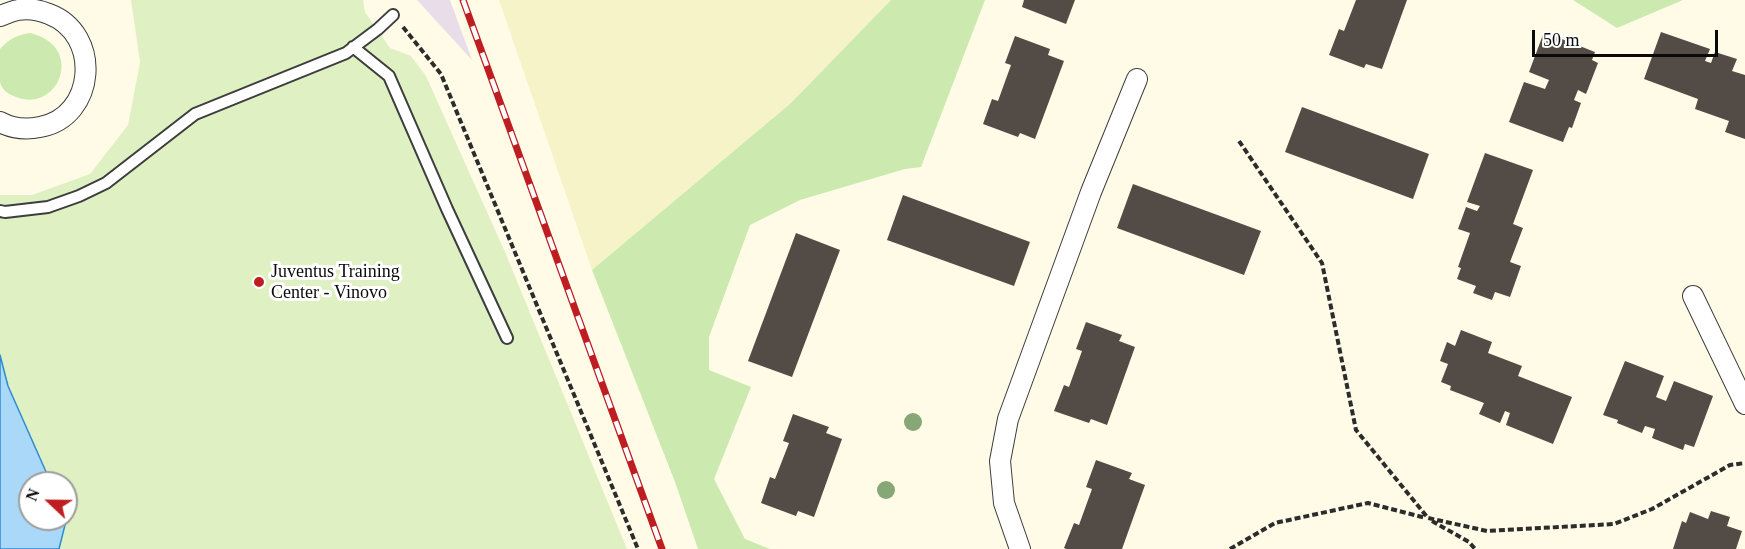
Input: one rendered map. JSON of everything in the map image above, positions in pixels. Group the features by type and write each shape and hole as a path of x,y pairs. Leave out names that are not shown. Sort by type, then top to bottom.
{"street":[{"path":"0,122 27,130 46,126 64,117 77,102 85,84 86,65 82,46 72,29 47,13 11,8"},
{"path":"1020,549 1004,502 1000,460 1008,419 1092,192 1137,79"},
{"path":"1693,296 1745,404"}],"lane":[{"path":"0,211 48,207 106,183 195,114 346,53 393,15"},
{"path":"353,47 389,76 507,338"}],"path":[{"path":"393,15 441,74 638,549"},
{"path":"1239,141 1322,263 1356,430 1428,518 1475,549"},
{"path":"1230,549 1275,524 1368,503 1487,531 1614,524 1652,509 1730,465 1745,463"}],"shaded area":[{"path":"417,0 450,0 472,60"},
{"path":"499,0 891,0 791,103 592,270"}],"green space":[{"name":"Juventus Training Center - Vinovo","path":"131,0 363,0 365,12 390,48 411,56 426,76 505,252 627,549 0,549 0,195 32,195 90,174 128,125 140,62"},
{"path":"891,0 985,0 921,167 905,169 800,200 750,225 709,337 709,370 751,387 714,479 745,539 770,549 698,549 675,482 592,270 791,103"},
{"path":"1573,0 1683,0 1617,28"},
{"path":"30,33 47,40 57,51 62,63 60,76 54,88 44,96 31,100 11,95 0,82 0,49 14,38"}],"water":[{"path":"0,355 8,386 46,471 18,471 18,531 64,531 59,549 0,549"}],"building":[{"path":"1024,0 1075,0 1066,24 1022,7"},
{"path":"1356,0 1407,0 1382,69 1366,64 1364,68 1329,55 1339,29 1344,31"},
{"path":"1544,32 1595,52 1592,60 1598,63 1586,94 1578,90 1574,100 1581,103 1572,128 1569,127 1563,142 1509,122 1524,82 1545,89 1549,80 1529,72"},
{"path":"1661,32 1710,49 1705,61 1711,63 1715,52 1737,59 1732,71 1745,75 1745,139 1725,132 1729,121 1695,109 1698,99 1644,79"},
{"path":"1015,36 1050,49 1048,55 1064,61 1035,139 1020,133 1018,137 983,124 992,99 998,101 1011,65 1005,63"},
{"path":"1302,107 1429,154 1413,199 1285,152"},
{"path":"1485,153 1533,170 1513,224 1523,228 1510,262 1521,266 1510,297 1495,292 1492,300 1473,293 1476,286 1457,279 1461,268 1458,267 1470,233 1458,229 1466,207 1477,211 1480,206 1467,202"},
{"path":"1133,184 1261,231 1244,275 1117,228"},
{"path":"903,195 1030,242 1014,286 887,240"},
{"path":"796,233 840,250 792,377 748,361"},
{"path":"1086,322 1122,335 1119,341 1135,347 1107,425 1091,419 1089,423 1054,411 1064,385 1069,387 1082,351 1076,349"},
{"path":"1461,330 1492,342 1488,353 1522,366 1518,376 1572,397 1553,444 1506,425 1510,413 1505,411 1500,423 1479,414 1484,403 1450,390 1451,386 1441,382 1448,364 1440,361 1447,342 1455,346"},
{"path":"1625,361 1664,376 1656,397 1666,401 1674,381 1713,396 1694,447 1685,444 1683,450 1652,438 1655,429 1645,426 1642,433 1603,415"},
{"path":"793,414 829,427 826,433 842,439 814,517 798,511 796,516 761,503 770,477 775,479 789,443 783,441"},
{"path":"1096,460 1132,473 1129,479 1145,485 1122,549 1066,549 1064,548 1074,523 1079,525 1092,489 1086,487"},
{"path":"1711,511 1730,517 1727,526 1742,531 1736,549 1673,549 1682,521 1686,523 1690,512 1708,519"}],"railway":[{"path":"463,0 662,549"}],"place":[{"name":"Juventus Training Center - Vinovo","path":"259,282"}]}
